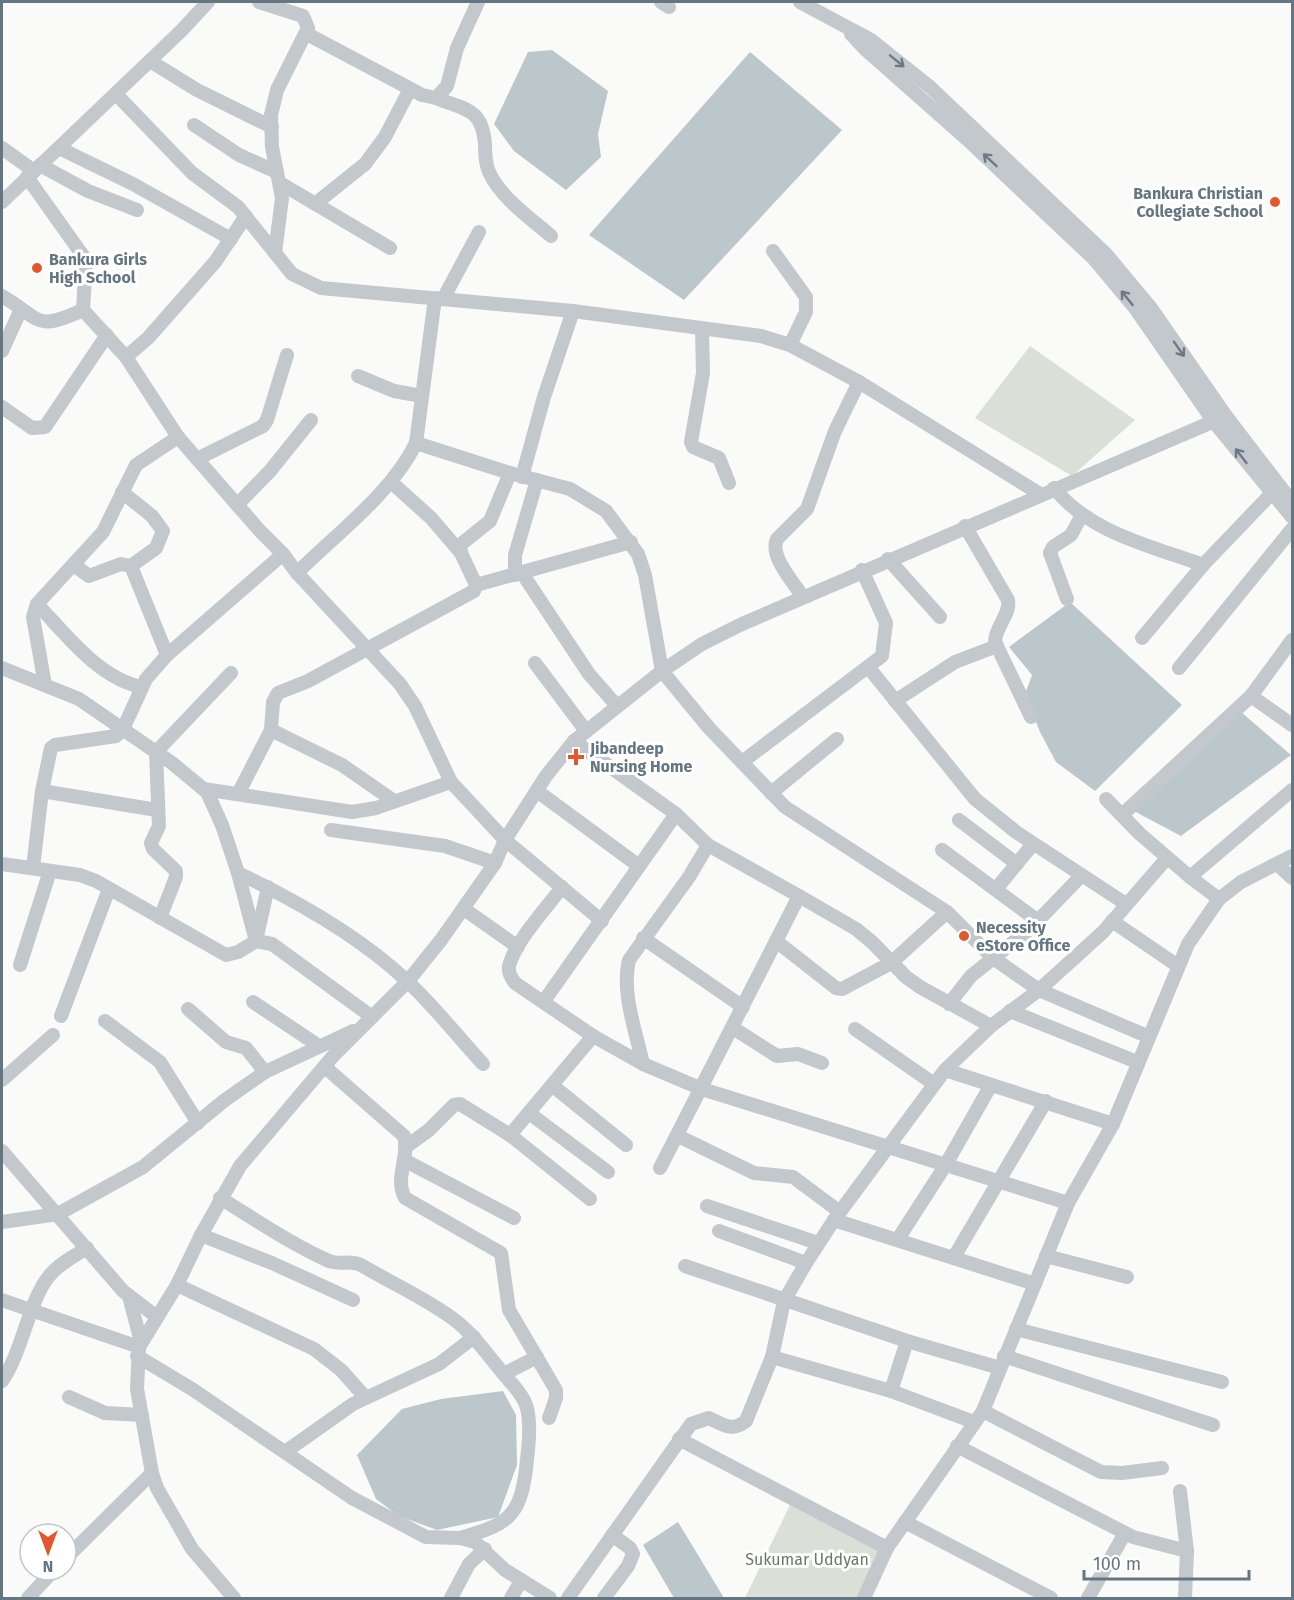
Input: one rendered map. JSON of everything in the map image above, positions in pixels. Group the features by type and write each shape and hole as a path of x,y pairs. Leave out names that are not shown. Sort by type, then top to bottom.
{"street":[{"path":"2,202 150,61 208,2"},
{"path":"259,2 303,16 308,22 307,34 277,90 271,116 282,198 275,253"},
{"path":"436,98 447,86 457,48 478,2"},
{"path":"800,2 848,30 865,49 1082,246 1135,308 1220,418 1293,502"},
{"path":"307,34 410,89 464,109 479,118 483,125 486,160 495,182 516,206 550,236"},
{"path":"150,61 197,90 272,128"},
{"path":"315,204 365,164 385,137 410,89"},
{"path":"116,94 192,173 238,207 292,274 321,288 573,311 702,330 761,336 790,345 859,382 1040,494"},
{"path":"194,125 315,204 390,248"},
{"path":"2,148 34,171 137,210"},
{"path":"59,148 133,184 231,239"},
{"path":"34,171 86,260 83,310 126,357 178,437 283,554 297,573 367,647 415,706 451,782 505,840 602,921"},
{"path":"126,357 148,338 215,262 246,216"},
{"path":"297,573 391,482 408,460 416,443 439,298 479,232"},
{"path":"773,251 807,297 807,312 790,345"},
{"path":"2,296 36,320 48,324 83,310"},
{"path":"2,351 21,309"},
{"path":"461,553 463,541 490,521 516,475 573,311"},
{"path":"702,330 703,373 691,442 693,447 718,458 729,483"},
{"path":"2,407 32,428 45,427 107,334"},
{"path":"197,459 263,426 267,420 286,355"},
{"path":"358,376 394,391 422,396"},
{"path":"802,596 776,554 774,545 777,538 807,509 835,431 859,382"},
{"path":"139,1349 177,1285 220,1198 240,1166 275,1122 358,1029 408,981 464,909 495,863 505,840 537,791 574,741 662,671 702,644 802,596 1220,418"},
{"path":"1220,418 1271,494 1293,517"},
{"path":"237,505 270,471 311,420"},
{"path":"45,685 33,617 37,604 103,532 136,465 178,437"},
{"path":"416,443 516,475 570,489 589,498 606,511 639,554 645,575 662,671 709,728 771,793 796,816 947,912 993,958 1039,990 1147,1036"},
{"path":"537,480 515,555 519,574 589,674 617,706"},
{"path":"238,794 271,730 273,702 278,693 308,681 474,591 476,585 461,553 432,518 391,482"},
{"path":"1054,489 1066,503 1082,515 1117,534 1203,565"},
{"path":"74,565 89,576 121,564 131,566 156,548 163,531 152,516 122,492"},
{"path":"1142,638 1203,565 1271,494"},
{"path":"1067,598 1050,553 1053,547 1071,535 1082,515"},
{"path":"965,526 1008,600 1010,606 995,635 996,646 1031,717"},
{"path":"1179,668 1293,529"},
{"path":"476,585 631,542"},
{"path":"33,868 42,791 50,752 55,744 108,739 123,729 142,687 168,655 283,554"},
{"path":"888,559 940,617"},
{"path":"131,566 168,655"},
{"path":"742,762 878,662 884,651 886,623 862,570"},
{"path":"37,604 106,671 127,684 142,687"},
{"path":"1124,814 1251,696 1293,640"},
{"path":"896,701 955,662 996,646"},
{"path":"535,663 586,731"},
{"path":"2,668 79,699 156,752 204,789 222,825 238,873 256,941"},
{"path":"869,668 975,799 1034,844 1126,904"},
{"path":"160,918 176,877 171,866 153,849 151,843 159,826 156,752 231,673"},
{"path":"1251,696 1293,725"},
{"path":"271,730 342,765 394,801"},
{"path":"771,793 837,739"},
{"path":"574,741 676,814 708,845 856,929 906,977 949,1004 991,1026"},
{"path":"204,789 294,802 339,812 364,811 451,782"},
{"path":"1190,877 1293,790"},
{"path":"42,791 157,810"},
{"path":"537,791 639,866"},
{"path":"1106,799 1167,858 1219,899"},
{"path":"544,1001 676,814"},
{"path":"959,820 1017,864"},
{"path":"331,830 446,846 495,863"},
{"path":"996,889 1034,844"},
{"path":"643,1064 626,970 629,960 643,938 689,877 708,845"},
{"path":"942,849 1038,921"},
{"path":"864,1599 887,1548 978,1416 1068,1203 1113,1124 1147,1036 1188,944 1219,899 1240,882 1293,856"},
{"path":"568,1599 691,1424 700,1419 709,1418 729,1428 739,1426 746,1421 772,1357 784,1301 818,1243 945,1070 991,1026 1039,990 1112,921 1167,858"},
{"path":"2,864 80,875 226,955 238,952 256,941 272,944 372,1017"},
{"path":"1277,864 1293,878"},
{"path":"20,964 50,871"},
{"path":"238,873 268,887 344,933 408,981 483,1064"},
{"path":"949,1004 966,981 1038,921 1081,876"},
{"path":"256,941 268,887"},
{"path":"562,887 518,947 509,968 510,975 515,983 593,1036 643,1064 702,1089 1068,1203"},
{"path":"61,1016 109,889"},
{"path":"660,1168 799,896"},
{"path":"464,909 518,947"},
{"path":"776,941 836,988 850,986 891,963 947,912"},
{"path":"1112,921 1178,966"},
{"path":"643,938 743,1007"},
{"path":"253,1002 319,1046"},
{"path":"188,1009 226,1042 246,1048 265,1072"},
{"path":"1010,1011 1137,1062"},
{"path":"105,1021 160,1062 198,1123"},
{"path":"733,1028 777,1056 798,1054 822,1063"},
{"path":"2,1222 58,1214 143,1167 265,1072 358,1029"},
{"path":"855,1029 934,1084"},
{"path":"2,1080 53,1035"},
{"path":"510,1135 593,1036"},
{"path":"325,1067 399,1129 405,1153 400,1182 405,1198 501,1253 509,1310 556,1390 556,1398 549,1418"},
{"path":"945,1070 1113,1124"},
{"path":"898,1239 945,1166 992,1085"},
{"path":"553,1086 626,1145"},
{"path":"954,1257 1046,1101"},
{"path":"405,1153 454,1105 460,1104 510,1135 590,1198"},
{"path":"528,1113 608,1172"},
{"path":"678,1136 754,1173 793,1177 837,1216 898,1239 1035,1284"},
{"path":"2,1150 129,1296 157,1317"},
{"path":"405,1153 514,1218"},
{"path":"220,1198 283,1237 335,1263 353,1262 361,1265 453,1319 474,1337 504,1374 526,1406 524,1484 513,1512 505,1520 495,1528 460,1538"},
{"path":"707,1206 818,1243"},
{"path":"719,1231 806,1263"},
{"path":"201,1235 272,1263 353,1300"},
{"path":"2,1381 14,1359 48,1277 87,1248"},
{"path":"1046,1256 1127,1277"},
{"path":"685,1266 907,1341 1002,1362 1213,1425"},
{"path":"177,1285 314,1349 341,1370 365,1397"},
{"path":"129,1296 139,1349 136,1373 152,1473 178,1528 206,1567 234,1599"},
{"path":"2,1300 139,1349 192,1389 333,1487 412,1532 434,1538 460,1538 475,1542 505,1570 550,1599"},
{"path":"1016,1329 1222,1382"},
{"path":"285,1452 365,1397 439,1365 474,1337"},
{"path":"891,1391 907,1341"},
{"path":"504,1374 537,1357"},
{"path":"772,1357 978,1416 1101,1472 1122,1473 1162,1468"},
{"path":"69,1397 105,1413 142,1415"},
{"path":"679,1439 887,1548"},
{"path":"957,1446 1125,1533 1157,1545 1186,1551"},
{"path":"78,1546 152,1473"},
{"path":"1180,1491 1186,1551 1185,1599"},
{"path":"905,1522 1024,1592 1051,1599"},
{"path":"1088,1599 1125,1533"},
{"path":"604,1599 628,1566 633,1554 630,1548 612,1535"},
{"path":"451,1599 469,1564 485,1549"},
{"path":"511,1599 521,1581"},
{"path":"28,1599 43,1582"}],"green space":[{"path":"1030,346 1135,420 1072,476 975,418"},
{"name":"Sukumar Uddyan","path":"790,1505 882,1552 860,1598 745,1598"}],"shaded area":[{"path":"552,50 608,91 598,134 601,157 566,190 514,151 494,124 528,52"},
{"path":"750,52 842,130 684,300 589,235"},
{"path":"1070,602 1182,705 1095,791 1056,762 1040,732 1025,694 1032,675 1009,647"},
{"path":"1241,712 1291,755 1181,836 1132,810"},
{"path":"503,1391 516,1415 517,1465 498,1517 437,1530 399,1516 376,1499 357,1455 402,1409 441,1399"},
{"path":"678,1522 724,1598 674,1598 643,1545"}],"place":[{"name":"Bankura Christian Collegiate School","path":"1275,202"},
{"name":"Bankura Girls High School","path":"37,268"},
{"name":"Jibandeep Nursing Home","path":"576,757"},
{"name":"Necessity eStore Office","path":"964,936"}]}
